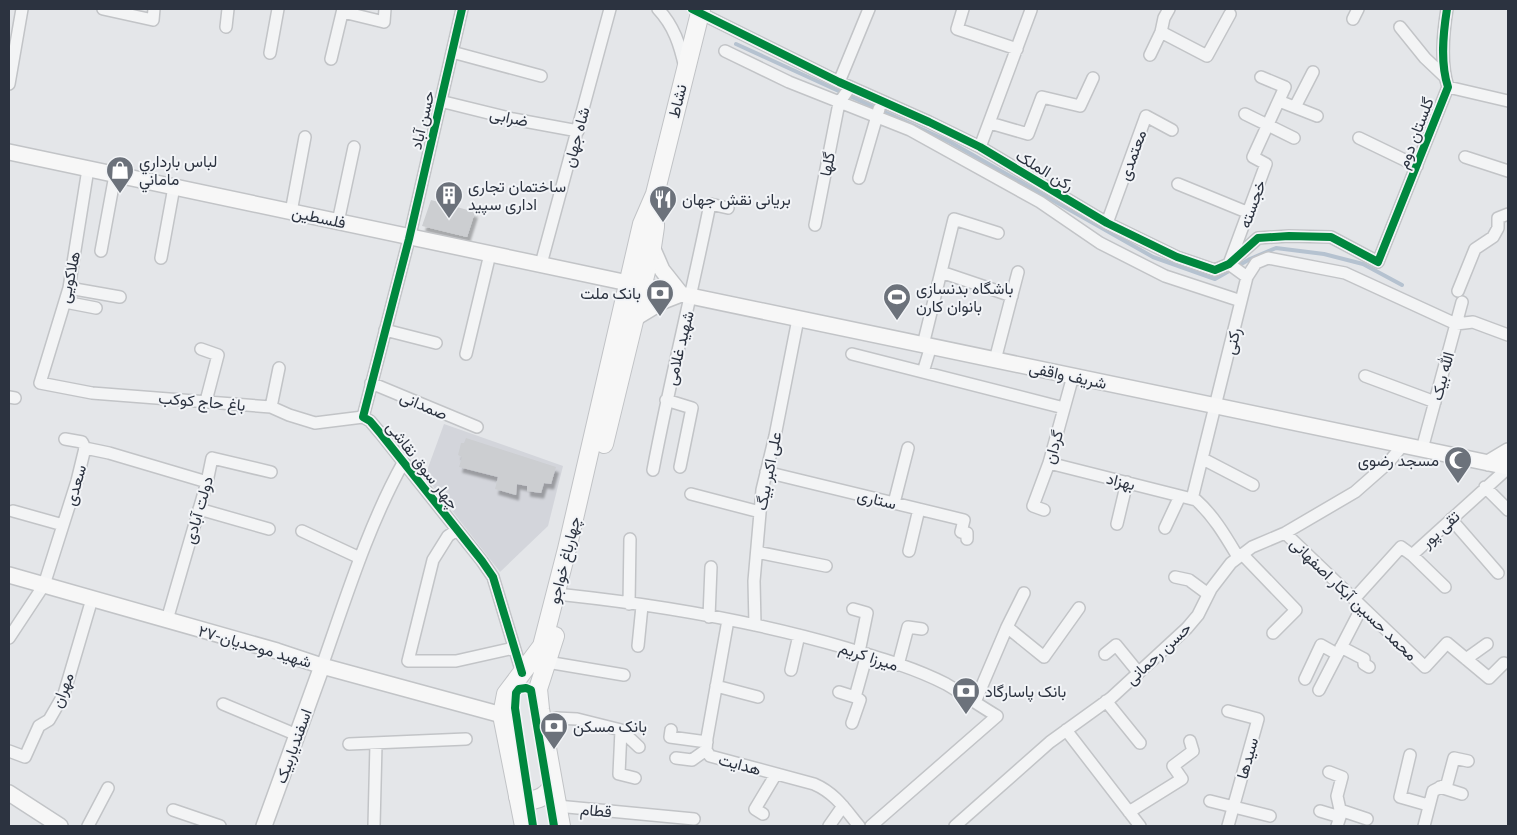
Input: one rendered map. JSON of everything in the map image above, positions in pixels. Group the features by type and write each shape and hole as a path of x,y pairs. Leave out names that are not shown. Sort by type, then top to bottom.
{"main road":[{"name":"نشاط","path":"635,285 642,224 655,194 698,10"},
{"name":"فلسطین","path":"9,152 635,285"},
{"name":"نشاط","path":"635,285 652,247 655,227 655,194"},
{"path":"635,318 663,302 686,295 662,270 652,247"},
{"name":"شریف واقفی","path":"635,285 1508,467"},
{"name":"چهارباغ خواجو","path":"561,826 542,724 538,689 563,611 635,318 635,285"},
{"name":"چهارباغ خواجو","path":"524,826 502,715 506,694 542,646 635,285"},
{"path":"1488,463 1508,452"},
{"name":"۲۷-شهید موحدیان","path":"9,575 277,651 322,666 502,715"},
{"name":"اسفندیاربیک","path":"264,826 322,666"},
{"path":"519,677 529,679 535,683 538,689"},
{"path":"518,796 528,800 538,799 548,793 553,784"},
{"path":"9,793 52,824"}],"street":[{"path":"9,84 22,9"},
{"path":"103,9 153,20 154,9"},
{"path":"226,27 228,9"},
{"path":"270,53 278,9"},
{"path":"331,59 343,10 384,22 385,9"},
{"name":"حسن آباد","path":"409,237 461,9"},
{"name":"شاه جهان","path":"541,264 610,9"},
{"path":"658,9 668,20 675,34 685,69"},
{"path":"840,103 844,84 869,9"},
{"path":"964,9 957,29 1017,49"},
{"path":"1150,55 1169,9"},
{"name":"گلستان دوم","path":"1229,264 1258,238 1289,236 1331,237 1378,262 1417,166 1446,82 1444,60 1447,9"},
{"name":"رکن الملک","path":"698,10 844,84 980,147 1107,222 1177,257 1214,270 1229,264"},
{"path":"980,147 1031,10"},
{"path":"1161,32 1206,56 1230,14"},
{"path":"1400,27 1446,82 1508,101"},
{"name":"رکن الملک","path":"725,51 789,82 910,130 1040,202 1100,243 1169,277 1242,301"},
{"path":"452,52 541,76"},
{"path":"1295,107 1313,72"},
{"path":"1262,77 1285,87 1279,101 1317,116"},
{"path":"990,123 1028,134 1042,97 1080,106 1093,78"},
{"name":"ضرابی","path":"440,101 513,119 578,131"},
{"path":"859,178 882,101"},
{"name":"خجسته","path":"1229,264 1266,164 1253,157 1279,101"},
{"name":"گلها","path":"815,225 840,103"},
{"path":"1245,114 1294,138"},
{"name":"معتمدی","path":"1107,222 1146,116 1172,130"},
{"path":"928,140 937,126"},
{"path":"291,212 305,137"},
{"path":"1359,138 1417,166"},
{"path":"338,222 354,147"},
{"path":"1465,157 1508,171"},
{"name":"هلاکویی","path":"40,383 69,288 88,169"},
{"path":"101,250 115,175"},
{"path":"1178,184 1248,213"},
{"path":"161,258 174,187"},
{"name":"شهید غلامی","path":"653,470 686,295 710,204 728,208"},
{"name":"الله بیک","path":"1422,449 1456,324 1460,297 1475,250 1493,237 1498,228 1498,218 1508,214"},
{"path":"923,372 941,272 954,219 998,233"},
{"name":"چهار سوق نقاشی","path":"409,237 362,417 370,421 493,577 514,648 519,677"},
{"path":"466,354 490,254"},
{"path":"1169,277 1177,257"},
{"path":"1229,264 1247,277 1256,263 1268,258 1345,273 1456,324 1473,322 1508,335"},
{"path":"941,272 1012,296"},
{"path":"995,360 1018,272"},
{"name":"رکنی","path":"1216,406 1247,277"},
{"path":"69,288 120,297"},
{"path":"65,302 96,308"},
{"name":"علی اکبر بیگ","path":"755,626 754,581 762,490 798,318"},
{"path":"385,330 436,343"},
{"path":"202,350 218,355 206,401"},
{"path":"852,354 1064,408"},
{"path":"271,407 279,368"},
{"name":"گردان","path":"1044,510 1033,506 1049,463 1073,376"},
{"path":"1364,376 1435,402"},
{"name":"باغ حاج کوکب","path":"40,383 92,393 271,407 315,423 362,417"},
{"name":"صمدانی","path":"371,383 477,427"},
{"name":"شهید غلامی","path":"666,400 692,408 680,467"},
{"path":"1192,499 1216,406"},
{"path":"65,439 82,442 85,448"},
{"name":"حسن رحمانی","path":"955,826 1050,742 1106,701 1187,628 1198,615 1208,594 1231,563 1252,547 1285,533 1355,492 1388,463 1403,445"},
{"name":"سعدی","path":"9,638 44,585 85,448 109,453 207,482"},
{"path":"894,503 908,448"},
{"name":"دولت آبادی","path":"167,620 207,482 212,458 271,472"},
{"path":"1203,459 1253,485"},
{"name":"چهار سوق نقاشی","path":"322,666 360,558 390,486 403,463"},
{"name":"بهزاد","path":"1049,463 1196,500 1206,509 1240,556"},
{"name":"تقی پور","path":"1358,603 1401,547 1412,555 1508,467"},
{"name":"ستاری","path":"766,472 964,520 961,532 967,533 967,539"},
{"path":"1117,524 1127,482"},
{"path":"1485,487 1508,510"},
{"path":"691,494 760,512"},
{"path":"1165,528 1180,496"},
{"path":"199,509 269,529"},
{"path":"909,551 919,509"},
{"path":"13,511 63,525"},
{"path":"1451,519 1498,573"},
{"path":"457,530 448,536 433,560 408,661 456,661 514,648"},
{"path":"302,531 360,558"},
{"name":"محمد حسین آبکار اصفهانی","path":"1285,533 1425,667 1447,643 1489,678 1504,663"},
{"path":"629,604 630,539"},
{"path":"757,552 826,566"},
{"path":"1412,555 1444,588"},
{"path":"1240,556 1296,610 1273,633"},
{"path":"709,617 711,568"},
{"path":"1175,577 1188,580 1208,594"},
{"path":"975,702 1007,627 1024,593"},
{"name":"میرزا کریم","path":"566,595 728,620 799,635 863,653 945,684 997,716 871,826"},
{"name":"مهران","path":"9,751 25,757 39,726 50,720 64,694 92,599"},
{"path":"1319,690 1339,650 1358,603"},
{"path":"638,646 642,606"},
{"path":"1007,627 1044,657 1078,608"},
{"path":"853,609 867,613 863,653 855,697"},
{"name":"هدایت","path":"728,620 706,746 710,756 784,772 826,789 837,798 859,826"},
{"path":"898,665 908,627 922,629"},
{"path":"791,670 799,635"},
{"path":"1305,679 1321,644 1364,659 1364,664 1369,667"},
{"path":"1466,659 1486,644"},
{"path":"1105,654 1116,646 1138,672"},
{"path":"547,662 624,675"},
{"path":"716,686 758,697"},
{"path":"839,692 860,700 852,722"},
{"path":"1106,701 1140,743"},
{"path":"223,704 297,735"},
{"name":"سیدها","path":"1228,711 1258,719 1228,826"},
{"path":"542,724 552,723 556,718 585,725 621,730 639,747"},
{"path":"621,730 619,774 635,778"},
{"path":"671,730 670,736 706,746 692,760 676,758"},
{"path":"1066,730 1140,826"},
{"path":"349,744 466,739"},
{"path":"1129,812 1182,779 1173,766 1194,751 1190,741"},
{"path":"374,826 376,744"},
{"path":"1410,754 1400,797 1428,805"},
{"path":"1424,826 1433,790 1447,784 1454,758 1468,760"},
{"path":"763,814 755,809 784,772"},
{"path":"1329,772 1342,777 1337,796 1339,818"},
{"path":"88,826 108,788"},
{"path":"1440,788 1462,794"},
{"path":"1210,801 1270,816"},
{"name":"قطام","path":"557,806 694,818"},
{"path":"829,826 843,806"},
{"path":"173,810 220,826"},
{"path":"1320,810 1339,818 1367,819"}],"shaded area":[{"path":"444,424 563,466 548,526 500,572 425,476"}],"building":[{"name":"ساختمان تجاری اداری سپید","path":"431,200 475,212 467,237 422,226"},
{"path":"466,438 556,467 551,484 544,483 541,493 527,491 527,486 517,484 516,495 495,489 498,477 459,467 462,457 458,455 461,443 464,443"}],"waterway":[{"path":"736,44 950,142 1153,257 1215,279 1250,259 1276,248 1324,254 1363,264 1402,285"}],"cycle path":[{"path":"462,9 409,239 363,417 370,421 381,434 493,577 522,673"},
{"path":"692,9 839,82 980,147 1107,223 1177,257 1215,270 1229,264 1258,238 1289,236 1331,237 1378,262 1448,87 1443,58 1443,38 1447,9"},
{"path":"533,826 515,708 516,693 519,689 526,688 531,690 554,826"}],"place":[{"name":"لباس بارداري ماماني","path":"120,194"},
{"name":"ساختمان تجاری اداری سپید","path":"449,219"},
{"name":"بریانی نقش جهان","path":"663,223"},
{"name":"بانک ملت","path":"660,317"},
{"name":"باشگاه بدنسازی بانوان کارن","path":"897,321"},
{"name":"مسجد رضوی","path":"1458,484"},
{"name":"بانک پاسارگاد","path":"966,715"},
{"name":"بانک مسکن","path":"554,750"}]}
